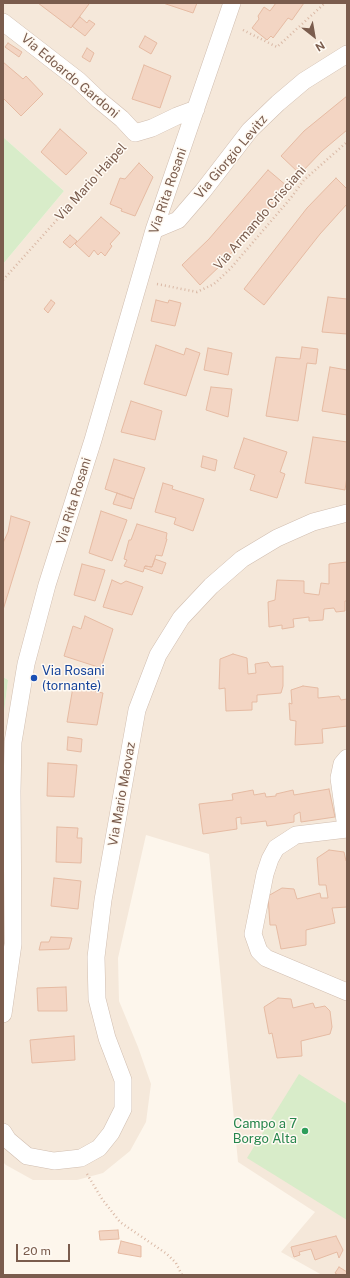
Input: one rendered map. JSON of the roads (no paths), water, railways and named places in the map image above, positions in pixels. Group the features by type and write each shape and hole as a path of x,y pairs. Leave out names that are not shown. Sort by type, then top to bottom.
{"street":[{"name":"Via Rita Rosani","path":"3,1014 13,944 13,742 26,664 47,585 93,440 154,230 232,3"},
{"name":"Via Edoardo Gardoni","path":"3,22 78,80 122,119 135,133"},
{"name":"Via Giorgio Levitz","path":"154,230 178,220 203,191 250,130 278,103 304,81 347,54"},
{"name":"Via Mario Haipel","path":"135,133 152,128 196,109"},
{"name":"Via Mario Maovaz","path":"3,1132 8,1140 27,1156 54,1161 81,1158 99,1148 111,1133 123,1109 123,1080 107,1038 97,999 96,957 104,900 137,710 158,655 182,618 211,586 242,559 277,538 313,522 347,513"},
{"path":"347,758 342,764 339,778 346,828 296,835 276,848 270,859 265,874 253,934 259,951 266,958 347,992"}],"place":[{"name":"Via Rosani (tornante)","path":"34,678"},
{"name":"Campo a 7 Borgo Alta","path":"305,1131"}]}
